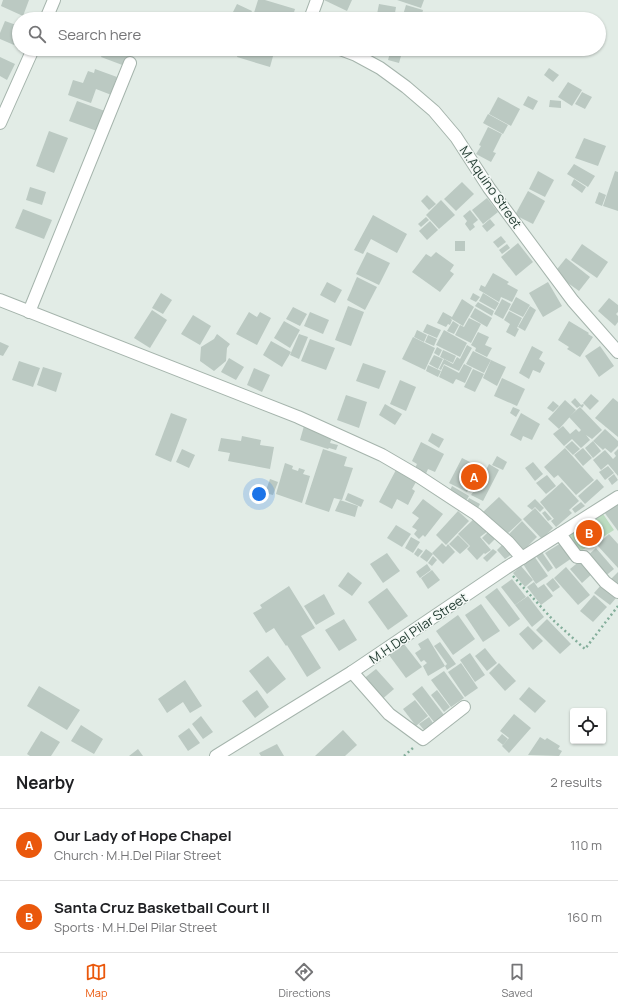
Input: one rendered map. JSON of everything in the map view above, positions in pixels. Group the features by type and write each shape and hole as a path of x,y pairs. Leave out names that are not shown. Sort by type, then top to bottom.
{"street":[{"path":"49,12 54,0"},
{"path":"313,12 317,0"},
{"path":"0,123 30,56"},
{"name":"M.Aquino Street","path":"358,56 380,68 406,87 434,111 456,138 490,188 573,301 618,352"},
{"path":"29,312 130,63"},
{"path":"0,300 298,417 382,455 418,476 476,514 508,542 522,558"},
{"name":"M.H.Del Pilar Street","path":"216,756 352,672 506,568 618,497"},
{"path":"560,534 577,557 584,557 605,582 618,592"},
{"path":"352,672 389,714 423,739 464,707"}],"path":[{"path":"506,568 553,620 585,649 618,606"}],"green space":[{"path":"601,511 614,530 576,554 563,535"}],"building":[{"path":"3,0 29,0 24,12 14,12 1,6"},
{"path":"258,0 265,0 295,9 294,12 254,12"},
{"path":"324,0 352,0 347,11"},
{"path":"397,0 424,0 421,8"},
{"path":"237,4 252,11 252,12 233,12"},
{"path":"379,4 396,7 395,12 377,12"},
{"path":"406,5 423,10 423,12 404,12"},
{"path":"5,21 12,24 12,44 0,39 0,33"},
{"path":"101,56 129,56 125,66"},
{"path":"237,56 273,56 270,67"},
{"path":"389,56 401,56 399,63 388,60"},
{"path":"0,57 15,64 7,80 0,76"},
{"path":"549,68 559,75 553,82 544,75"},
{"path":"95,69 117,77 114,85 117,86 114,96 96,89 91,103 68,95 73,80 83,83 88,71 94,73"},
{"path":"568,82 582,90 572,106 558,97"},
{"path":"582,92 592,97 585,109 575,104"},
{"path":"528,96 538,101 533,110 523,105"},
{"path":"498,97 520,109 511,126 489,114"},
{"path":"550,100 561,101 561,108 549,107"},
{"path":"77,101 105,111 97,131 69,121"},
{"path":"488,114 508,125 503,134 483,123"},
{"path":"488,127 502,134 493,152 496,153 491,162 476,154 481,146 479,145"},
{"path":"49,131 68,138 54,173 36,166"},
{"path":"584,138 606,146 598,166 575,158"},
{"path":"574,164 595,176 588,187 567,174"},
{"path":"538,171 554,180 545,197 529,189"},
{"path":"615,171 618,172 618,211 603,206"},
{"path":"574,179 586,187 582,193 571,185"},
{"path":"462,182 474,194 456,211 444,199"},
{"path":"30,187 46,192 42,205 26,200"},
{"path":"528,191 545,201 533,224 515,215"},
{"path":"599,192 606,195 602,206 595,203"},
{"path":"427,195 436,204 429,210 421,201"},
{"path":"487,198 498,212 483,224 472,210"},
{"path":"441,200 455,215 439,229 426,215"},
{"path":"23,209 52,220 44,239 15,228"},
{"path":"470,210 478,220 473,224 475,227 470,231 465,224 467,221 463,216"},
{"path":"373,215 407,234 397,253 371,239 363,254 354,250"},
{"path":"426,217 429,220 421,227 418,224"},
{"path":"490,219 495,225 487,232 482,226"},
{"path":"430,221 438,230 427,240 419,231"},
{"path":"501,236 506,242 498,248 493,242"},
{"path":"455,241 465,241 465,251 455,251"},
{"path":"518,243 533,262 516,276 501,257"},
{"path":"507,244 510,248 502,254 499,250"},
{"path":"582,244 608,262 597,278 571,260"},
{"path":"367,252 390,263 379,285 356,274"},
{"path":"436,252 454,265 450,271 454,274 440,292 412,272 426,254 431,257"},
{"path":"566,258 590,277 579,291 554,273"},
{"path":"493,273 509,282 507,284 518,290 512,302 501,297 499,302 479,290 481,285 485,287"},
{"path":"357,277 377,287 365,310 347,300"},
{"path":"327,282 342,290 335,303 320,295"},
{"path":"548,282 562,306 543,317 529,293"},
{"path":"161,293 172,300 163,314 152,308"},
{"path":"473,293 480,297 476,302 470,299"},
{"path":"483,293 499,303 495,310 479,301"},
{"path":"516,297 530,305 523,317 509,310"},
{"path":"609,298 618,305 618,312 616,314 618,316 618,322 615,326 598,311"},
{"path":"462,299 474,307 463,326 450,318 452,320 450,325 448,324 446,327 437,323 443,312 452,317"},
{"path":"502,299 511,304 503,319 494,314"},
{"path":"478,302 494,311 492,316 475,306"},
{"path":"348,306 364,312 351,346 335,340"},
{"path":"530,306 536,310 525,331 518,327"},
{"path":"293,307 307,314 300,326 286,319"},
{"path":"475,308 492,318 487,327 470,317"},
{"path":"152,310 167,320 150,348 134,338"},
{"path":"509,311 522,318 517,328 519,329 515,337 506,332 510,324 504,320"},
{"path":"249,312 257,317 260,312 271,318 257,345 236,334"},
{"path":"310,312 329,320 323,334 304,326"},
{"path":"193,315 211,326 200,345 181,334"},
{"path":"469,318 481,324 471,343 455,335 460,325 464,327"},
{"path":"284,321 300,330 290,348 274,338"},
{"path":"453,321 459,325 454,334 447,331"},
{"path":"569,321 593,337 580,357 567,349 569,347 558,340"},
{"path":"427,324 441,330 437,338 423,332"},
{"path":"417,330 427,335 424,342 414,337"},
{"path":"444,330 467,343 460,357 436,345"},
{"path":"478,332 489,337 485,345 492,348 487,357 475,351 476,348 471,345"},
{"path":"217,334 230,344 227,348 226,361 214,371 200,361 201,347 214,339"},
{"path":"299,334 308,337 299,359 290,355"},
{"path":"428,335 437,339 434,346 425,342"},
{"path":"413,337 435,348 425,370 402,359"},
{"path":"310,339 335,348 326,370 301,361"},
{"path":"271,341 291,352 282,367 263,355"},
{"path":"0,342 9,346 3,356 0,355"},
{"path":"467,345 472,348 459,371 444,364 441,370 439,369 444,359 453,364 457,357 460,359"},
{"path":"532,346 543,352 539,359 545,363 540,373 533,370 529,379 519,373"},
{"path":"600,346 614,366 599,377 585,356"},
{"path":"437,347 442,350 439,356 434,353"},
{"path":"443,350 456,356 453,363 440,357"},
{"path":"473,351 491,360 484,373 466,364"},
{"path":"434,355 443,359 438,369 429,364"},
{"path":"229,358 244,367 236,380 221,372"},
{"path":"491,360 506,367 497,386 483,378"},
{"path":"19,361 40,368 33,387 12,380"},
{"path":"363,363 386,371 379,389 356,381"},
{"path":"464,364 472,368 465,383 456,379 453,384 439,377 444,365 459,373"},
{"path":"428,365 441,371 438,377 426,371"},
{"path":"43,367 62,373 56,392 37,385"},
{"path":"254,368 270,375 262,392 247,385"},
{"path":"473,369 484,374 475,392 464,387"},
{"path":"502,378 525,389 517,406 494,396"},
{"path":"400,380 416,387 406,411 390,404"},
{"path":"591,394 599,401 590,410 583,403"},
{"path":"346,395 367,402 359,428 337,420"},
{"path":"575,398 581,405 584,405 582,408 580,406 577,408 571,402"},
{"path":"613,398 618,402 618,437 595,418"},
{"path":"565,400 576,410 559,429 548,419"},
{"path":"553,401 559,406 553,412 547,408"},
{"path":"385,404 402,414 395,425 379,415"},
{"path":"513,407 520,410 516,417 510,413"},
{"path":"580,407 602,430 592,439 586,435 590,440 581,448 572,439 564,446 553,434 563,426 570,434 576,429 579,432 581,430 569,417"},
{"path":"171,413 187,419 171,462 155,455"},
{"path":"521,413 540,424 532,440 523,436 521,441 510,435"},
{"path":"304,426 333,435 330,443 338,445 336,450 300,440"},
{"path":"605,429 618,441 618,446 611,453 605,448 603,450 593,441"},
{"path":"432,433 444,439 439,448 428,441"},
{"path":"242,436 261,440 260,445 274,447 270,469 228,461 230,453 218,451 221,438 241,441"},
{"path":"572,441 580,449 573,455 565,447"},
{"path":"593,441 601,451 593,458 585,448"},
{"path":"421,442 444,454 435,472 428,469 425,476 414,470 417,464 412,461"},
{"path":"565,448 594,480 576,495 558,475 554,478 544,467"},
{"path":"583,448 592,458 583,466 574,455"},
{"path":"182,449 195,455 189,468 176,462"},
{"path":"323,449 347,457 344,466 353,468 342,500 334,498 329,512 305,504"},
{"path":"618,449 618,476 608,464 601,470 593,460 605,450 613,459 616,456 614,453"},
{"path":"497,456 507,462 503,470 492,465"},
{"path":"462,458 486,470 489,464 499,470 483,501 471,495 474,491 470,488 467,492 449,483"},
{"path":"533,462 543,474 535,481 525,468"},
{"path":"285,463 293,466 292,469 298,471 299,468 305,470 303,474 310,476 302,503 276,494"},
{"path":"608,466 614,473 605,480 599,472"},
{"path":"397,468 410,475 409,478 416,482 412,489 415,491 408,505 397,499 392,509 379,502"},
{"path":"614,474 618,480 612,485 608,479"},
{"path":"547,475 556,486 546,494 536,483"},
{"path":"270,479 278,482 273,495 265,493"},
{"path":"597,479 604,487 585,504 578,496"},
{"path":"562,482 579,501 569,510 572,513 556,527 551,521 554,519 540,502"},
{"path":"452,486 469,496 465,503 449,493"},
{"path":"348,493 364,500 361,507 345,500"},
{"path":"499,497 522,520 506,535 483,512"},
{"path":"469,498 480,504 477,510 466,504"},
{"path":"423,499 443,514 425,537 423,535 419,539 414,534 417,530 412,527 419,518 412,513"},
{"path":"535,499 544,508 540,512 535,507 532,510 527,506"},
{"path":"340,500 358,506 355,517 335,511"},
{"path":"581,502 585,506 575,513 572,509"},
{"path":"616,503 618,505 618,531 604,512"},
{"path":"535,508 553,528 542,539 523,519"},
{"path":"458,511 469,521 446,545 436,535"},
{"path":"545,511 552,519 548,521 542,513"},
{"path":"475,518 488,531 480,537 491,550 485,554 484,553 477,560 467,549 470,546 458,534"},
{"path":"522,521 537,537 522,552 507,536"},
{"path":"396,525 411,534 402,547 387,538"},
{"path":"488,532 495,539 489,545 482,538"},
{"path":"609,534 618,544 618,568 597,545"},
{"path":"458,535 469,546 460,554 449,544"},
{"path":"411,537 420,542 413,553 405,548"},
{"path":"442,543 446,547 448,544 455,552 443,564 432,553"},
{"path":"561,543 572,558 556,569 545,553"},
{"path":"503,544 512,554 505,559 497,550"},
{"path":"418,548 423,551 418,557 414,554"},
{"path":"596,548 614,569 603,578 585,558"},
{"path":"426,549 433,554 427,562 420,557"},
{"path":"493,549 497,552 487,562 483,558"},
{"path":"542,552 553,568 548,572 536,556"},
{"path":"387,553 400,571 383,583 370,564"},
{"path":"433,556 437,560 432,566 428,563"},
{"path":"534,556 548,576 536,584 523,564"},
{"path":"581,560 593,573 582,583 570,569"},
{"path":"427,564 431,570 420,578 416,572"},
{"path":"521,566 533,580 525,587 513,573"},
{"path":"566,567 590,595 578,605 554,578"},
{"path":"432,570 440,580 428,589 421,578"},
{"path":"348,572 362,583 352,596 338,586"},
{"path":"618,572 618,589 610,580"},
{"path":"553,578 560,587 553,592 546,584"},
{"path":"512,579 526,597 515,605 501,587"},
{"path":"534,582 538,588 544,584 553,596 541,605 527,587"},
{"path":"602,584 617,597 610,605 594,593"},
{"path":"289,586 315,628 301,636 321,668 307,677 287,645 286,646 274,628 266,633 253,613 262,608 260,605"},
{"path":"387,588 408,616 388,630 368,602"},
{"path":"497,588 520,619 509,627 485,597"},
{"path":"324,594 335,614 316,625 304,606"},
{"path":"594,595 607,607 593,622 580,611"},
{"path":"528,596 544,617 532,627 515,605"},
{"path":"481,604 500,631 483,642 465,615"},
{"path":"458,615 475,639 453,655 436,631"},
{"path":"344,619 357,640 339,651 325,630"},
{"path":"547,619 571,644 560,654 536,630"},
{"path":"528,626 543,641 533,650 519,634"},
{"path":"428,638 445,666 428,676 423,666 427,663 424,660 421,662 415,653 421,649 418,644"},
{"path":"440,642 456,664 447,670 445,666 447,664 434,646"},
{"path":"404,644 422,667 406,678 389,655"},
{"path":"485,648 497,663 487,671 475,656"},
{"path":"470,653 485,675 475,682 460,660"},
{"path":"268,656 286,679 267,694 249,671"},
{"path":"461,663 478,688 465,697 448,672"},
{"path":"499,663 516,681 505,691 489,673"},
{"path":"376,669 394,689 380,701 362,680"},
{"path":"444,671 464,698 451,707 431,680"},
{"path":"185,680 202,706 190,713 183,702 167,713 158,699"},
{"path":"39,686 80,710 67,730 27,706"},
{"path":"422,686 444,715 434,722 412,694"},
{"path":"529,687 546,701 535,713 519,699"},
{"path":"257,690 269,707 255,718 242,701"},
{"path":"437,690 450,707 444,712 431,695"},
{"path":"415,700 428,716 416,726 403,709"},
{"path":"514,714 531,728 509,753 502,746 509,738 500,731"},
{"path":"201,716 213,732 203,739 192,724"},
{"path":"429,717 433,723 424,730 419,724"},
{"path":"81,725 103,739 94,754 71,741"},
{"path":"189,728 200,743 188,751 178,736"},
{"path":"343,730 357,745 345,756 315,756"},
{"path":"41,731 60,742 51,756 30,756 27,754"},
{"path":"502,734 508,739 503,745 497,740"},
{"path":"540,737 545,740 547,738 560,746 558,749 562,751 559,756 528,755"},
{"path":"277,744 284,756 261,756 259,753"},
{"path":"138,749 143,756 129,756"}],"place":[{"name":"Our Lady of Hope Chapel","path":"474,477"},
{"name":"Santa Cruz Basketball Court II","path":"589,533"}]}
